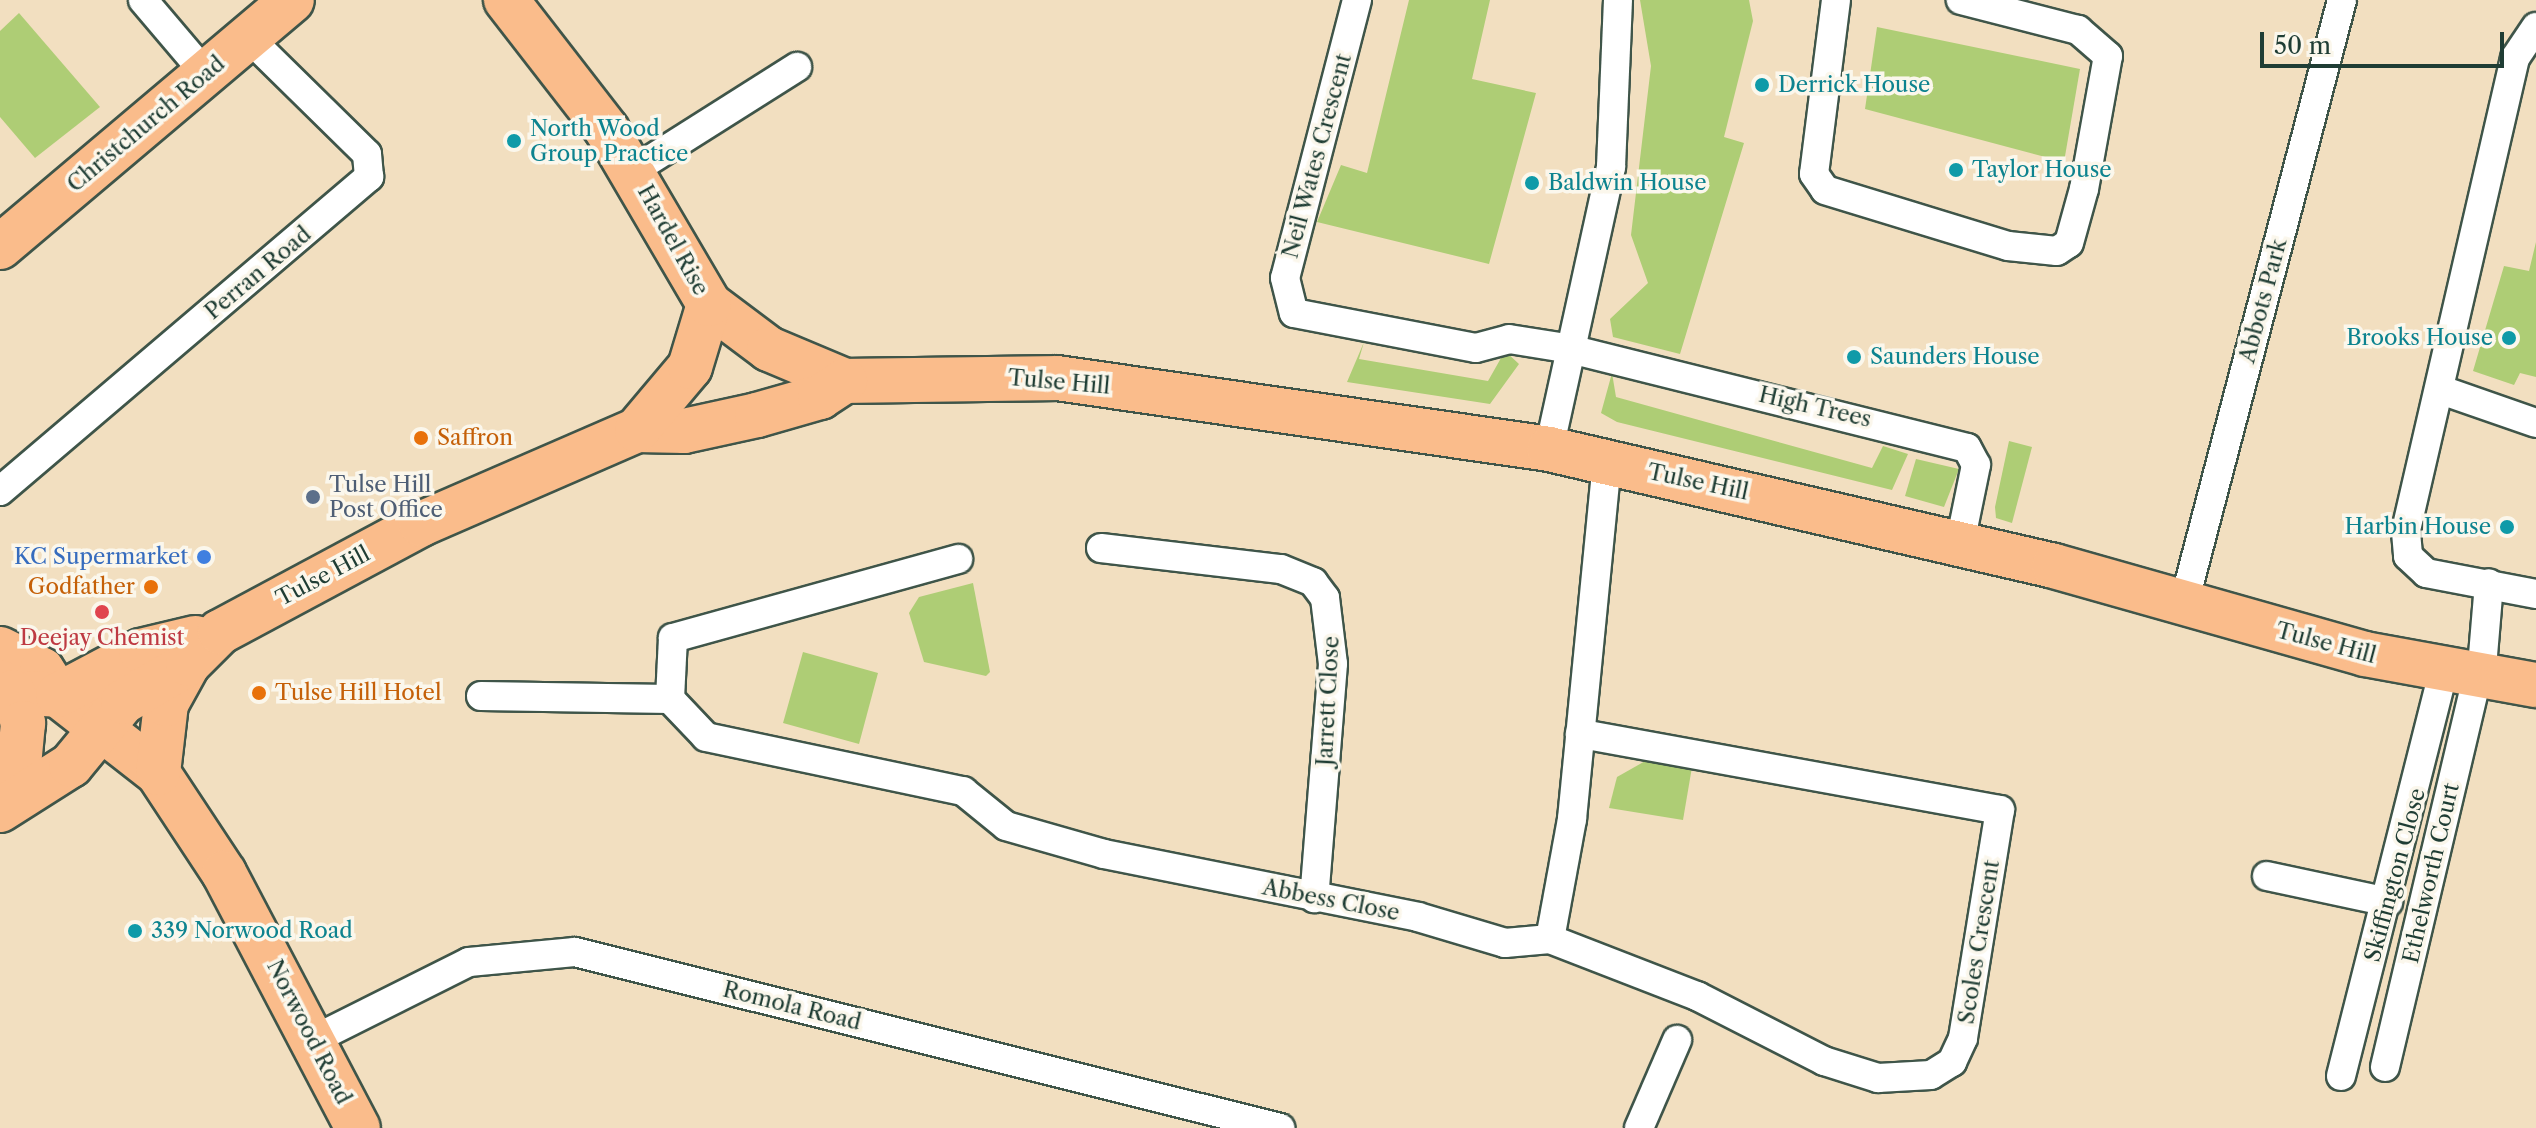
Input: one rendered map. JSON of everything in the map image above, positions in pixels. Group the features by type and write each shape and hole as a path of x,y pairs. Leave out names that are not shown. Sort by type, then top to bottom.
{"main road":[{"name":"Christchurch Road","path":"0,247 292,0"},
{"name":"Hardel Rise","path":"506,0 634,170 709,304 690,367 637,430"},
{"name":"Tulse Hill","path":"709,304 769,349 845,381 1057,378 1549,449 1960,543 2467,676 2536,685"},
{"name":"Tulse Hill","path":"8,804 71,765 139,689 188,664 220,632 421,524 637,430 684,431 757,415 820,397 845,381"},
{"path":"7,687 58,695 141,651 220,632"},
{"name":"Norwood Road","path":"0,649 42,670 58,695 158,773 224,873 315,1039 358,1128"},
{"path":"158,773 164,712 188,664"},
{"path":"7,687 23,723 8,804"}],"street":[{"path":"143,0 205,73"},
{"name":"Neil Wates Crescent","path":"1294,313 1285,278 1357,0"},
{"path":"1549,449 1566,348 1611,167 1618,0"},
{"path":"1836,0 1814,174 1825,190 2008,246 2057,251 2069,243 2084,189 2108,56 2078,30 1961,0"},
{"name":"Abbots Park","path":"2184,603 2342,0"},
{"path":"2536,27 2515,58 2444,391 2406,532 2408,556 2426,573 2536,594"},
{"name":"Perran Road","path":"0,491 369,177 367,154 248,37"},
{"name":"Hardel Rise","path":"634,170 797,67"},
{"name":"High Trees","path":"1294,313 1476,348 1509,339 1566,348 1967,448 1976,465 1960,543"},
{"path":"2444,391 2536,423"},
{"path":"1550,939 1580,734 1607,463"},
{"name":"Jarrett Close","path":"1101,548 1281,569 1313,582 1325,598 1333,653 1314,898"},
{"path":"481,696 670,699 673,638 958,559"},
{"path":"2467,676 2489,583"},
{"name":"Skiffington Close","path":"2341,1076 2388,902 2467,676"},
{"name":"Ethelworth Court","path":"2385,1067 2467,676"},
{"name":"Abbess Close","path":"670,699 706,737 963,791 1006,826 1505,943 1550,939"},
{"name":"Scoles Crescent","path":"1550,939 1697,996 1836,1066 1894,1080 1931,1075 1952,1062 1963,1038 2000,810 1580,734"},
{"path":"2267,876 2388,902"},
{"name":"Romola Road","path":"315,1039 469,962 575,952 1280,1128"},
{"path":"1639,1128 1677,1040"}],"green space":[{"path":"1409,0 1490,0 1472,79 1536,93 1489,264 1317,222 1341,165 1367,173"},
{"path":"1640,0 1749,0 1753,21 1724,137 1744,143 1680,354 1613,337 1610,319 1648,283 1631,235 1651,66"},
{"path":"19,13 100,107 35,158 0,117 0,31"},
{"path":"1877,27 2080,69 2064,162 1865,109"},
{"name":"Brooks House","path":"2536,242 2536,377 2520,373 2514,385 2473,371 2504,266 2529,271"},
{"path":"1364,342 1359,359 1488,381 1505,351 1519,364 1490,404 1347,382"},
{"path":"1612,373 1616,397 1872,468 1883,446 1908,454 1892,490 1617,422 1601,413"},
{"path":"2009,441 2032,447 2012,523 1996,518 1995,507"},
{"path":"1916,459 1959,469 1944,507 1905,496"},
{"path":"973,583 990,672 986,676 924,662 909,613 919,597"},
{"path":"803,652 878,673 859,744 783,723"},
{"path":"1647,760 1692,767 1683,820 1609,808 1617,777"}],"place":[{"name":"Derrick House","path":"1762,85"},
{"name":"North Wood Group Practice","path":"514,141"},
{"name":"Taylor House","path":"1956,170"},
{"name":"Baldwin House","path":"1532,183"},
{"name":"Brooks House","path":"2509,338"},
{"name":"Saunders House","path":"1854,357"},
{"name":"Saffron","path":"421,438"},
{"name":"Tulse Hill Post Office","path":"313,497"},
{"name":"Harbin House","path":"2507,527"},
{"name":"KC Supermarket","path":"204,557"},
{"name":"Godfather","path":"151,587"},
{"name":"Deejay Chemist","path":"102,612"},
{"name":"Tulse Hill Hotel","path":"259,693"},
{"name":"339 Norwood Road","path":"135,931"}]}
